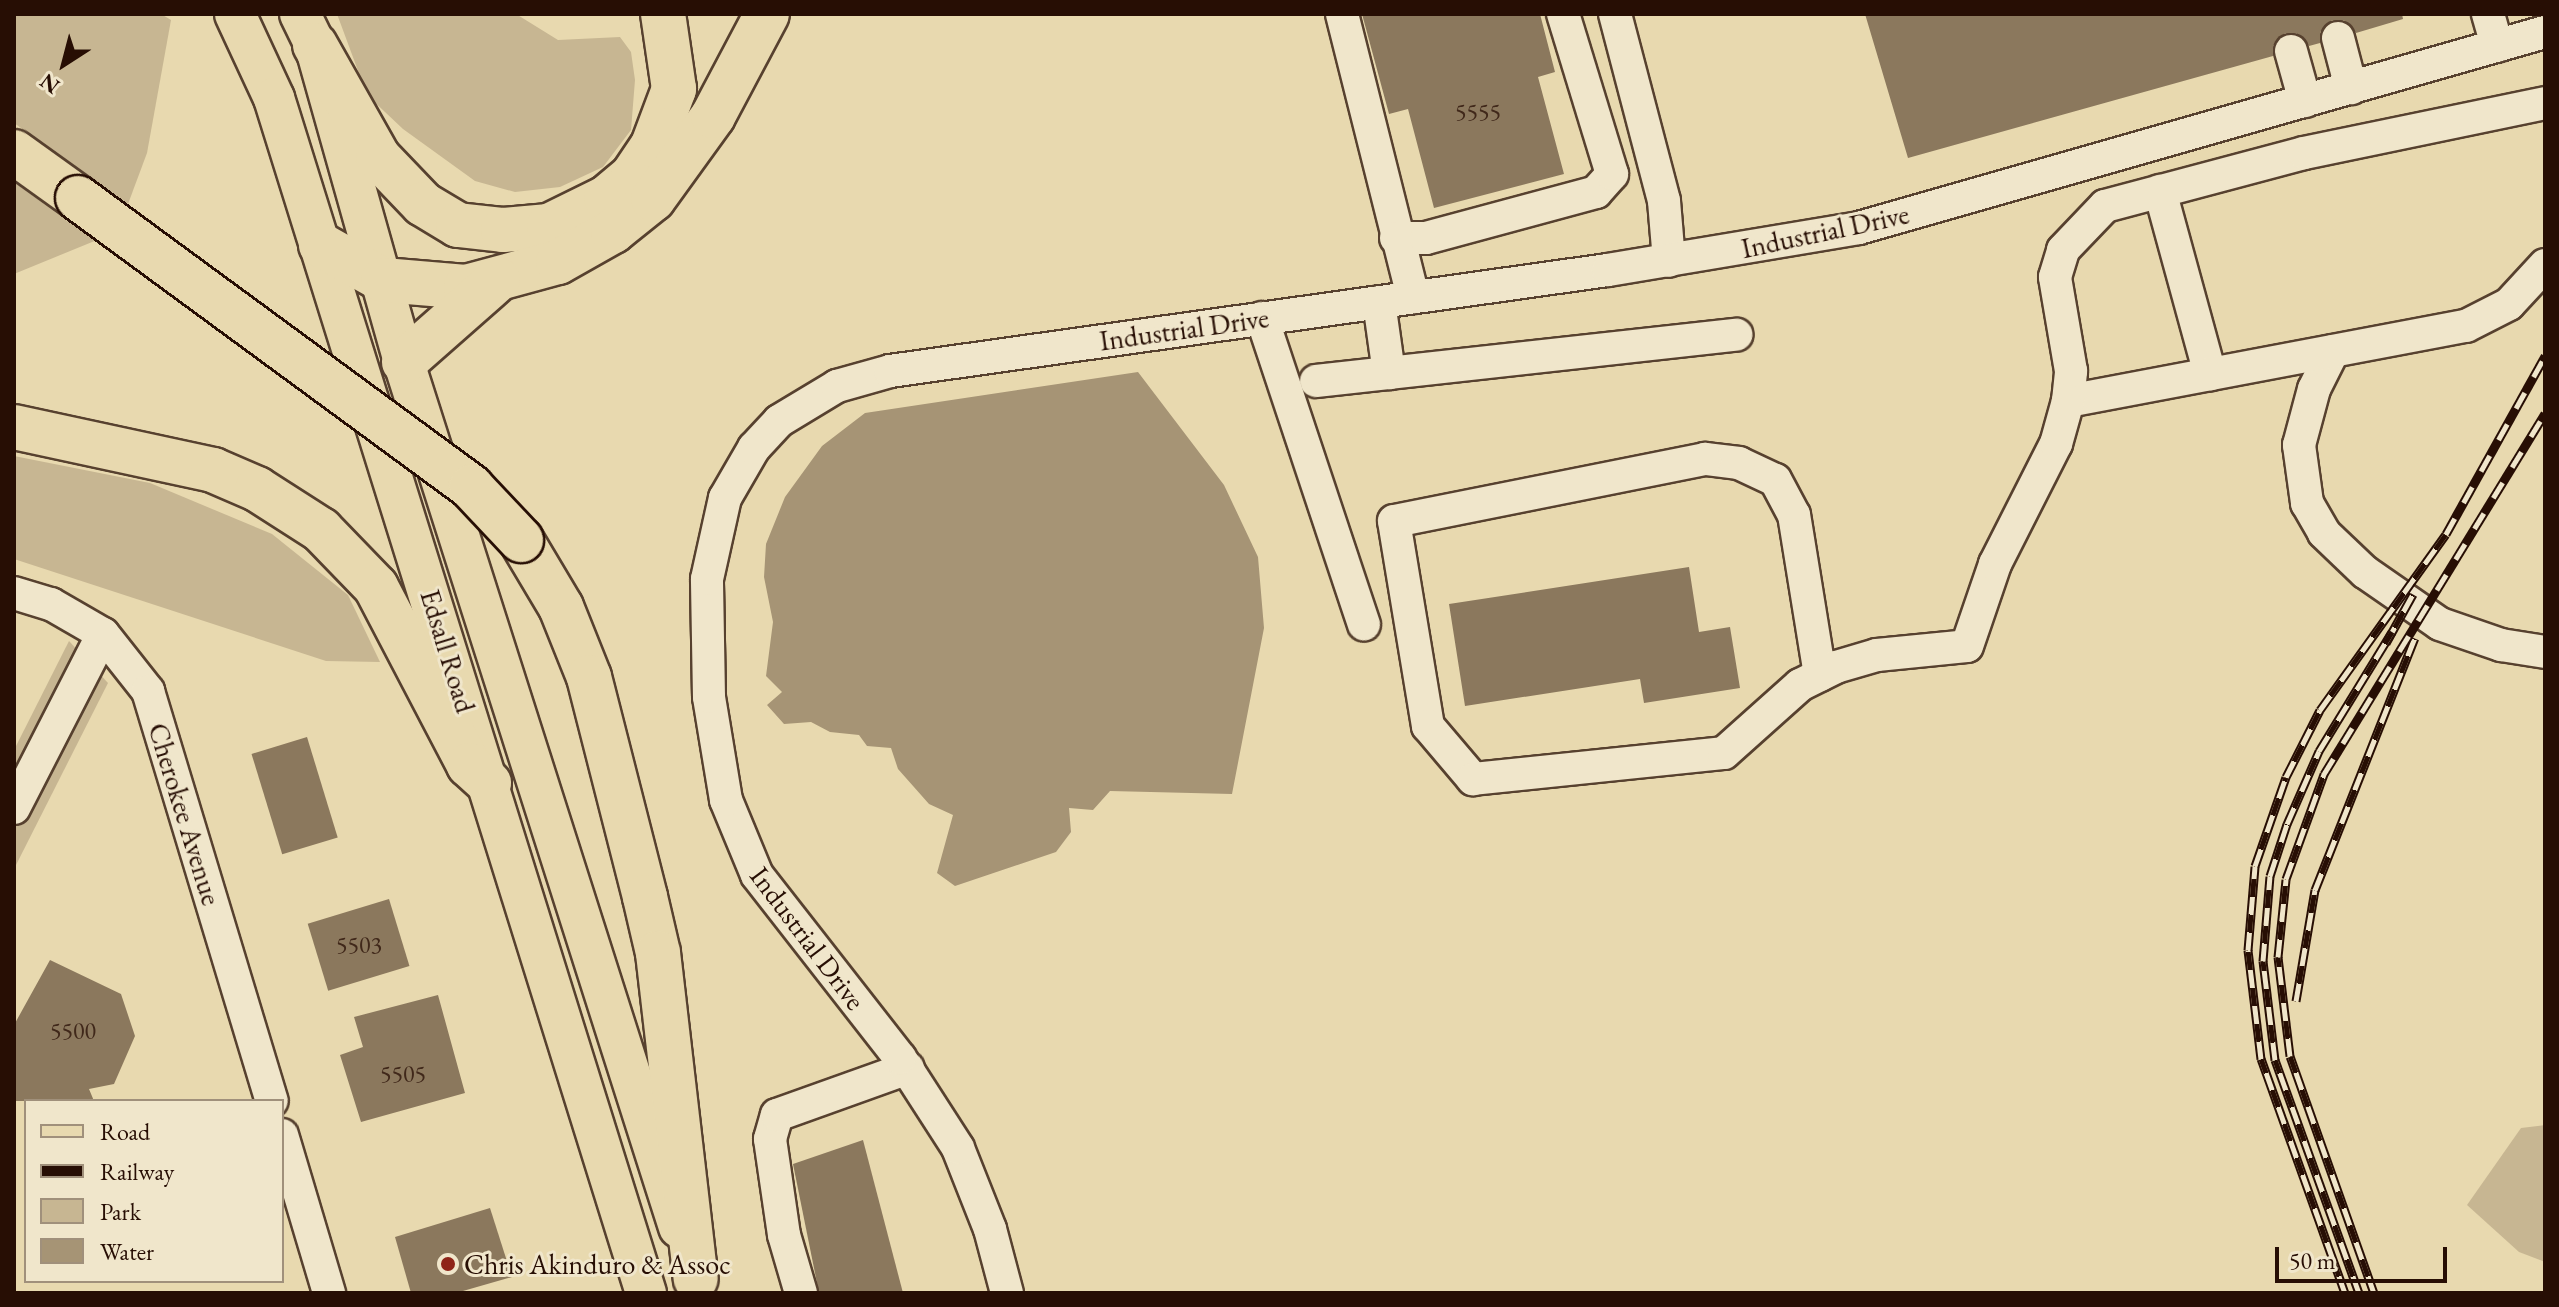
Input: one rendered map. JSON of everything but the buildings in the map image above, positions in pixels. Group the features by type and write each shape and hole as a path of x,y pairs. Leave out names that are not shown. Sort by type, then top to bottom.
{"highway":[{"path":"307,30 378,157 423,204 458,225 503,230 549,226 606,198 633,175 653,145 674,89 663,14"},
{"path":"321,245 383,280 466,287 558,262 613,231 653,199 713,116 767,14"},
{"path":"14,152 471,487 521,540 561,607 581,654 645,897 658,953 698,1286"},
{"path":"404,362 498,279"},
{"path":"14,427 213,470 257,489 321,530 376,587 469,765 489,783"}],"main road":[{"name":"Edsall Road","path":"235,14 274,98 646,1293"},
{"name":"Edsall Road","path":"307,30 383,280 404,362 698,1286"}],"street":[{"path":"1342,14 1413,297"},
{"path":"1396,238 1426,238 1596,192 1612,174 1563,14"},
{"path":"1615,14 1664,201 1669,261"},
{"path":"2488,14 2497,46"},
{"name":"Industrial Drive","path":"1007,1293 990,1229 958,1148 908,1068 775,903 731,819 717,757 706,637 707,579 725,498 754,448 779,421 812,397 862,377 1669,261 1859,228 2545,32"},
{"path":"2338,38 2351,88"},
{"path":"2291,51 2305,101"},
{"path":"1589,98 1634,87"},
{"path":"1820,675 1794,515 1775,480 1739,463 1705,459 1394,521 1428,726 1473,779 1724,753 1756,720 1820,675 1877,655 1967,646 1995,564 2056,444 2068,401 2071,371 2055,277 2063,250 2105,206 2304,153 2545,103"},
{"path":"2160,191 2210,374"},
{"path":"2068,401 2466,326 2509,304 2545,265"},
{"path":"1379,302 1389,373"},
{"path":"1262,318 1364,624"},
{"path":"1316,381 1736,335"},
{"path":"2333,351 2314,389 2299,445 2307,503 2324,533 2365,572 2440,624 2501,645 2545,652"},
{"name":"Cherokee Avenue","path":"14,593 51,604 103,634 148,691 271,1099"},
{"path":"14,808 103,634"},
{"path":"801,1293 784,1235 770,1139 777,1115 908,1068"},
{"path":"284,1142 329,1293"}],"green space":[{"path":"14,14 161,14 171,20 147,153 128,204 14,123"},
{"path":"337,14 516,14 558,40 620,37 631,52 635,80 631,130 603,167 560,187 515,192 475,181 403,129 367,95"},
{"path":"14,182 67,221 97,240 14,274"},
{"path":"14,456 150,483 272,534 348,595 380,662 326,661 14,559"},
{"path":"69,641 108,683 14,869 14,750"},
{"path":"2545,1125 2545,1262 2519,1252 2467,1205 2521,1128"}],"water":[{"path":"1138,372 1224,485 1258,557 1264,628 1232,794 1110,791 1093,810 1069,808 1071,832 1056,852 955,886 937,873 953,815 929,804 898,769 891,748 867,746 859,735 830,732 811,722 784,724 767,705 782,692 766,676 773,622 764,577 766,544 785,497 822,446 865,413"}],"railway":[{"path":"2345,1293 2261,1059 2248,950 2255,866 2286,777 2320,710 2446,534 2545,356"},
{"path":"2374,1293 2290,1056 2278,957 2286,879 2324,774 2545,413"},
{"path":"2386,643 2413,594"},
{"path":"2359,1293 2275,1060 2263,961 2270,876 2287,824 2319,751 2392,632"},
{"path":"2296,1001 2315,890 2415,638"}],"place":[{"name":"Chris Akinduro & Assoc","path":"448,1264"}]}
